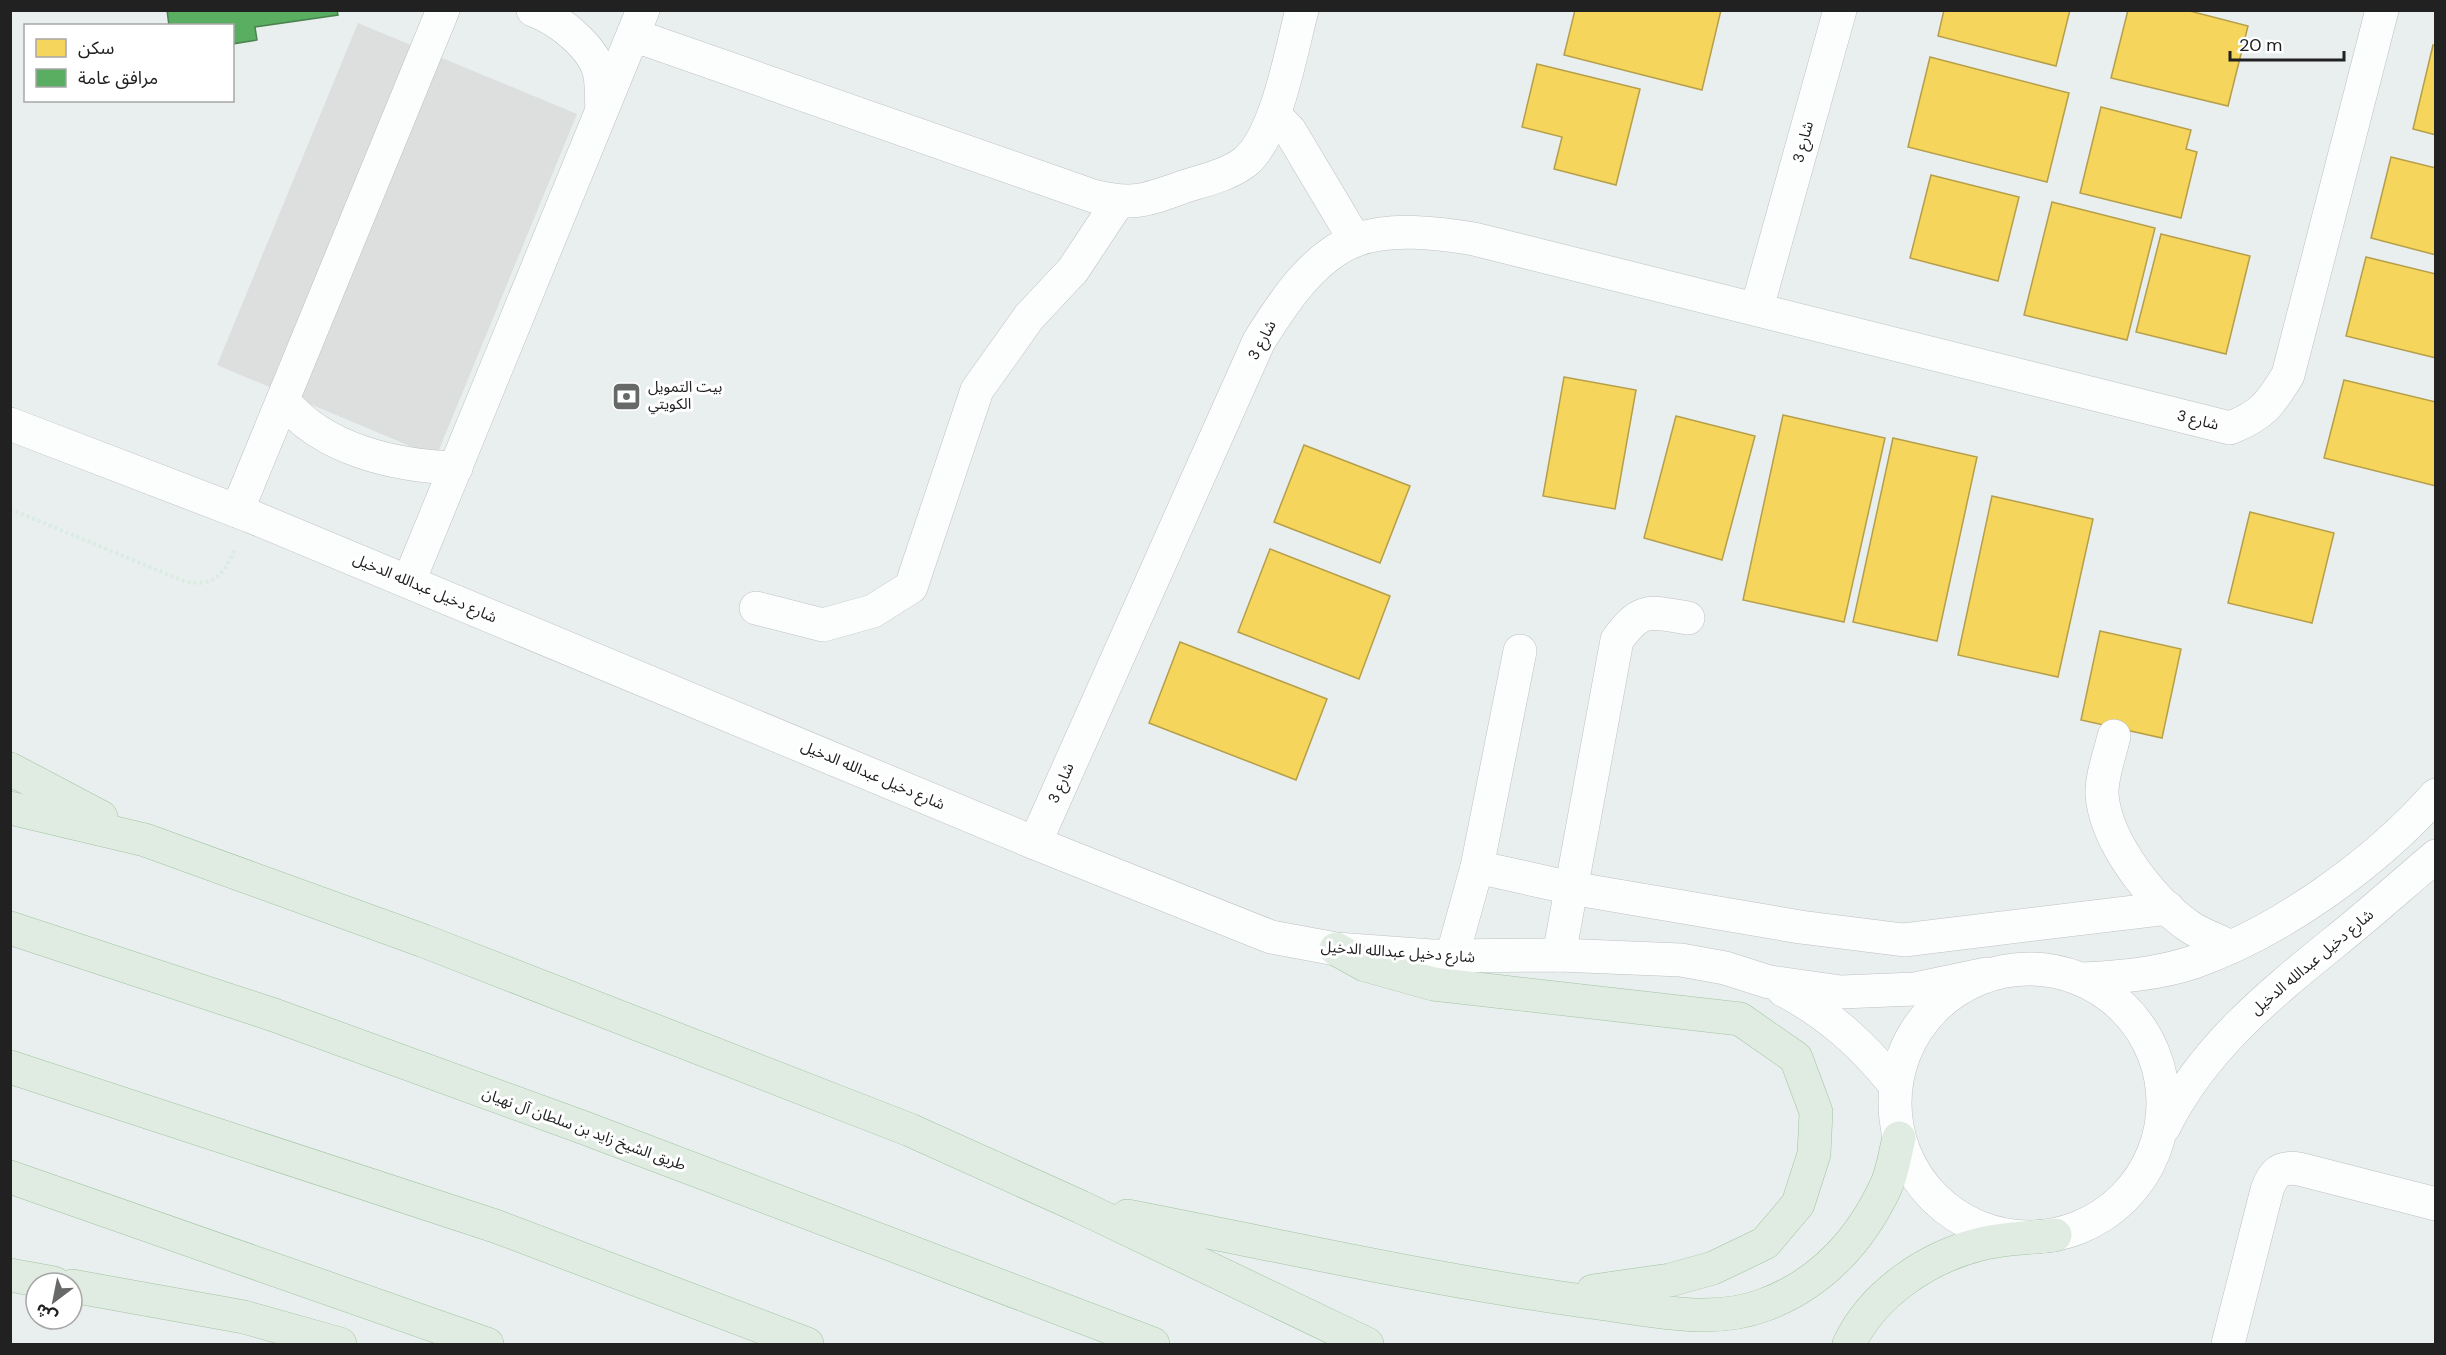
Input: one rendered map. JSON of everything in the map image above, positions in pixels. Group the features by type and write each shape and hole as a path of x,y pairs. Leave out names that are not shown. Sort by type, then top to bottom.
{"highway":[{"path":"10,769 145,840"},
{"path":"10,808 145,840 424,940 888,1122 1081,1207 1368,1344"},
{"name":"طريق الشيخ زايد بن سلطان آل نهيان","path":"10,928 274,1016 582,1127 1153,1344"},
{"path":"1336,949 1365,965 1433,984 1740,1019 1796,1058 1815,1112 1814,1154 1798,1204 1765,1243 1713,1268 1670,1280 1555,1297"},
{"path":"10,1066 495,1226 807,1344"},
{"path":"1081,1207 1555,1297 1684,1315 1737,1312 1763,1306 1796,1291 1832,1265 1864,1227 1887,1184 1899,1138"},
{"path":"10,1177 487,1344"},
{"path":"1849,1344 1860,1322 1883,1296 1950,1254 1983,1243 2055,1235"},
{"path":"84,1288 244,1317 340,1344"}],"street":[{"path":"533,10 550,16 581,41 600,74 602,111"},
{"path":"409,581 638,23 1118,202 1142,202 1232,170 1246,161 1262,143 1274,114 1302,10"},
{"name":"شارع 3","path":"1757,308 1840,10"},
{"name":"شارع 3","path":"1035,843 1259,341 1286,297 1302,280 1318,264 1355,240 1397,233 1434,232 1474,239 2230,428 2254,419 2274,399 2288,375 2382,10"},
{"path":"244,513 283,400 449,14"},
{"path":"1274,114 1290,131 1355,240"},
{"path":"756,608 824,625 873,611 911,587 977,390 1029,317 1073,270 1118,202"},
{"path":"283,400 294,414 316,429 363,452 425,467 456,468"},
{"name":"شارع دخيل عبدالله الدخيل","path":"10,424 244,513 1035,843 1271,937 1336,949 1452,957 1559,955 1681,960 1725,968 1768,982 1805,1001 1839,1025 1869,1052 1895,1085"},
{"path":"1559,955 1617,640 1630,621 1649,612 1688,618"},
{"path":"1452,957 1477,867 1520,651"},
{"path":"2114,736 2102,793 2108,825 2139,876 2168,908 2190,928 2232,947"},
{"path":"2082,979 2132,977 2165,970 2232,947 2313,900 2379,851 2436,795"},
{"name":"شارع دخيل عبدالله الدخيل","path":"2160,1137 2191,1080 2233,1031 2270,994 2436,856"},
{"path":"1477,867 1571,888 1800,927 1904,940 2168,908"},
{"path":"2019,968 2051,970 2082,979 2110,995 2133,1017 2150,1044 2161,1074 2164,1106 2160,1137 2149,1166 2132,1191 2110,1211 2084,1226 2055,1235 2026,1238 1998,1234 1962,1219 1946,1209 1925,1188 1909,1164 1899,1138 1894,1111 1895,1085 1903,1055 1916,1029 1935,1005 1960,987 1987,974 2019,968"},
{"name":"شارع دخيل عبدالله الدخيل","path":"1768,982 1841,992 1905,989 1987,974"},
{"path":"2228,1344 2267,1190 2277,1171 2283,1168 2299,1169 2436,1204"}],"path":[{"path":"10,509 186,582 201,584 213,580 227,566 244,513"}],"shaded area":[{"path":"358,23 577,114 436,457 217,365"}],"building: سكن":[{"path":"1575,10 1721,10 1702,90 1564,55"},
{"path":"1944,10 2070,10 2056,66 1938,36"},
{"path":"2128,10 2186,10 2248,26 2228,106 2111,78"},
{"path":"2433,45 2436,46 2436,135 2413,129"},
{"path":"1930,57 2069,93 2047,182 1908,147"},
{"path":"1537,64 1640,89 1616,185 1554,169 1562,137 1522,127"},
{"path":"2101,107 2191,130 2186,149 2197,152 2181,218 2080,193"},
{"path":"2391,157 2436,168 2436,255 2371,238"},
{"path":"1931,175 2019,197 1998,281 1910,258"},
{"path":"2052,202 2155,228 2127,340 2024,315"},
{"path":"2161,234 2250,256 2226,354 2136,332"},
{"path":"2366,257 2436,274 2436,358 2346,336"},
{"path":"1564,377 1636,390 1615,509 1543,496"},
{"path":"2344,380 2436,402 2436,486 2324,458"},
{"path":"1783,415 1885,438 1844,622 1743,600"},
{"path":"1676,416 1755,436 1722,560 1644,538"},
{"path":"1893,438 1977,457 1937,641 1853,622"},
{"path":"1304,445 1410,486 1380,563 1274,522"},
{"path":"1992,496 2093,519 2058,677 1958,655"},
{"path":"2250,512 2334,533 2312,623 2228,603"},
{"path":"1270,549 1390,596 1359,679 1238,632"},
{"path":"2100,631 2181,649 2162,738 2081,720"},
{"path":"1180,642 1327,699 1296,780 1149,723"}],"building: مرافق عامة":[{"path":"167,10 337,10 338,15 255,27 257,40 234,44 234,24 169,24"}],"place":[{"name":"بيت التمويل الكويتي","path":"627,396"}]}
